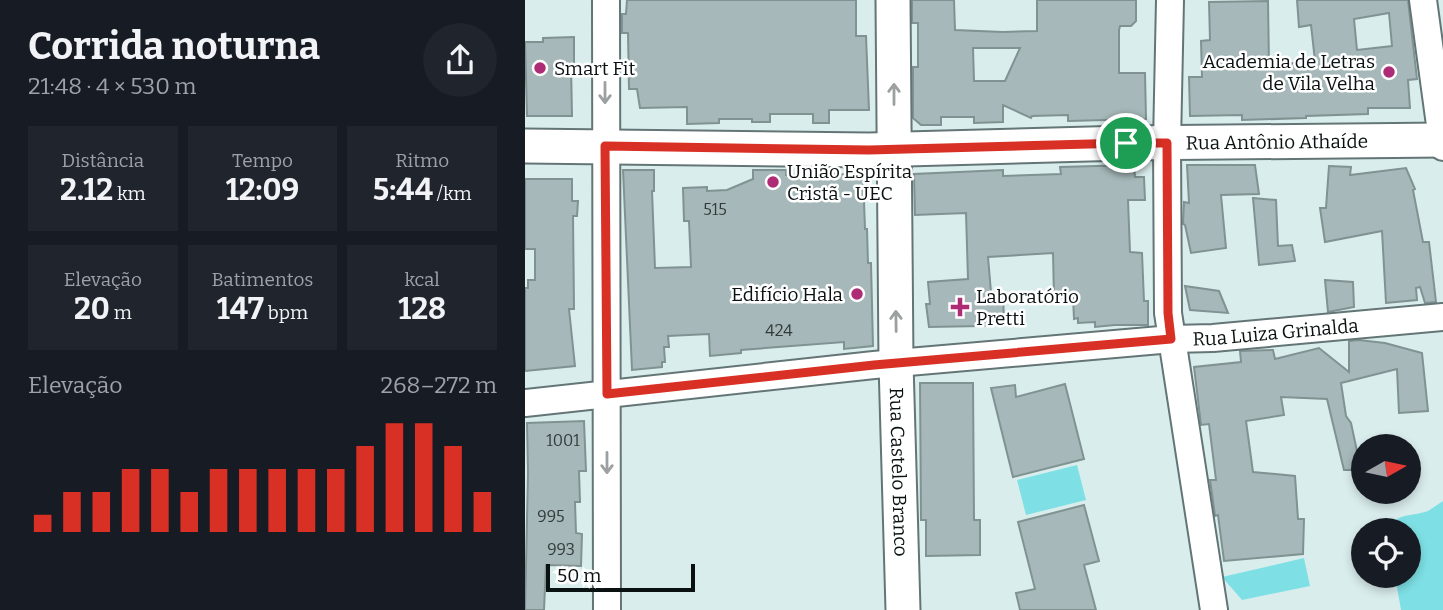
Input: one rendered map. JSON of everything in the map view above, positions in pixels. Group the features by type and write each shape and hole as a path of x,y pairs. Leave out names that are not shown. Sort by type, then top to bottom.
{"main road":[{"name":"Rua Castelo Branco","path":"893,0 902,610"},
{"name":"Rua Antônio Athaíde","path":"525,146 894,149 1167,143 1443,142"}],"street":[{"path":"606,0 607,610"},
{"path":"1170,0 1168,313 1214,610"},
{"path":"1423,0 1443,142"},
{"name":"Rua Luiza Grinalda","path":"525,403 897,363 1443,317"}],"shaded area":[{"path":"1077,465 1086,500 1026,515 1017,480"},
{"path":"1443,501 1443,610 1401,610 1397,588 1421,588 1421,518 1400,518 1428,511"},
{"path":"1304,558 1310,586 1242,600 1222,577"}],"building":[{"path":"627,0 856,0 856,36 866,36 869,110 829,110 829,123 813,123 813,114 770,114 770,122 719,119 719,123 687,124 687,107 640,108 637,89 629,89 628,33 622,33 622,14 626,14"},
{"path":"912,0 954,0 955,30 1003,32 1037,31 1037,0 1136,0 1136,21 1131,26 1120,26 1119,30 1119,73 1145,73 1146,119 1068,121 1068,115 1031,118 1003,105 1003,122 974,123 974,117 941,117 941,125 921,125 913,118 913,67 918,67 918,23 912,23","holes":["973,48 1020,48 1005,81 974,81"]},
{"path":"1297,0 1408,0 1417,79 1408,80 1410,108 1368,108 1368,114 1306,118 1242,120 1242,115 1190,116 1189,77 1202,77 1201,41 1210,40 1209,2 1268,1 1269,65 1315,61 1311,25 1299,27","holes":["1389,13 1392,46 1357,50 1354,19"]},
{"path":"574,37 574,64 571,64 572,116 527,116 525,42 543,42 543,38"},
{"path":"1134,165 1135,177 1144,177 1145,200 1128,200 1130,252 1142,253 1148,325 1095,327 1095,322 1078,323 1078,318 1074,319 1073,297 1054,297 1053,253 988,257 991,292 1003,292 1004,323 929,327 926,304 930,304 928,282 968,279 966,213 915,215 914,174 1003,170 1003,176 1061,174 1060,167"},
{"path":"1187,165 1255,165 1259,194 1221,195 1226,248 1191,253 1183,224 1184,202 1189,203"},
{"path":"1329,166 1351,167 1350,175 1406,168 1415,189 1413,190 1423,242 1429,242 1436,302 1425,303 1420,287 1416,288 1417,300 1386,303 1382,231 1325,242 1320,208 1326,208"},
{"path":"623,170 654,170 652,191 655,268 691,267 689,221 684,221 683,188 727,190 753,179 753,170 786,170 786,175 863,174 868,263 871,263 873,346 844,349 844,342 741,350 741,353 710,356 709,334 668,336 669,347 664,347 665,362 662,362 662,367 632,370"},
{"path":"525,179 572,179 572,201 578,201 577,216 573,216 574,309 569,309 575,366 525,371 525,288 528,288 528,280 535,280 535,249 525,249"},
{"path":"1253,198 1276,200 1278,246 1292,245 1295,261 1259,265"},
{"path":"1325,280 1353,282 1354,307 1328,312"},
{"path":"1185,286 1219,291 1228,313 1190,310"},
{"path":"1349,341 1385,343 1422,353 1428,411 1399,413 1397,369 1341,383 1346,416 1353,434 1351,434 1351,470 1344,470 1327,399 1281,397 1284,415 1246,421 1253,472 1295,476 1298,519 1304,519 1303,554 1224,561 1210,480 1216,480 1209,424 1201,425 1194,367 1241,362 1240,351 1273,350 1275,359 1319,348 1349,372"},
{"path":"920,383 973,383 974,520 980,520 980,555 926,556 926,520 921,520"},
{"path":"1065,384 1084,459 1013,477 991,388 1015,385 1016,397"},
{"path":"584,421 586,471 579,471 580,502 575,502 576,533 582,534 581,566 546,565 544,610 525,610 527,423"},
{"path":"1084,505 1099,561 1084,565 1096,610 1020,610 1016,593 1035,589 1018,522"}],"place":[{"name":"Smart Fit","path":"540,68"},
{"name":"Academia de Letras de Vila Velha","path":"1389,72"},
{"name":"União Espírita Cristã - UEC","path":"773,182"},
{"name":"Edifício Hala","path":"857,294"},
{"name":"Laboratório Pretti","path":"960,307"}],"route":[{"path":"1126,143 1167,143 1168,313 1171,339 874,365 607,394 605,146 869,150 1126,143"}]}
